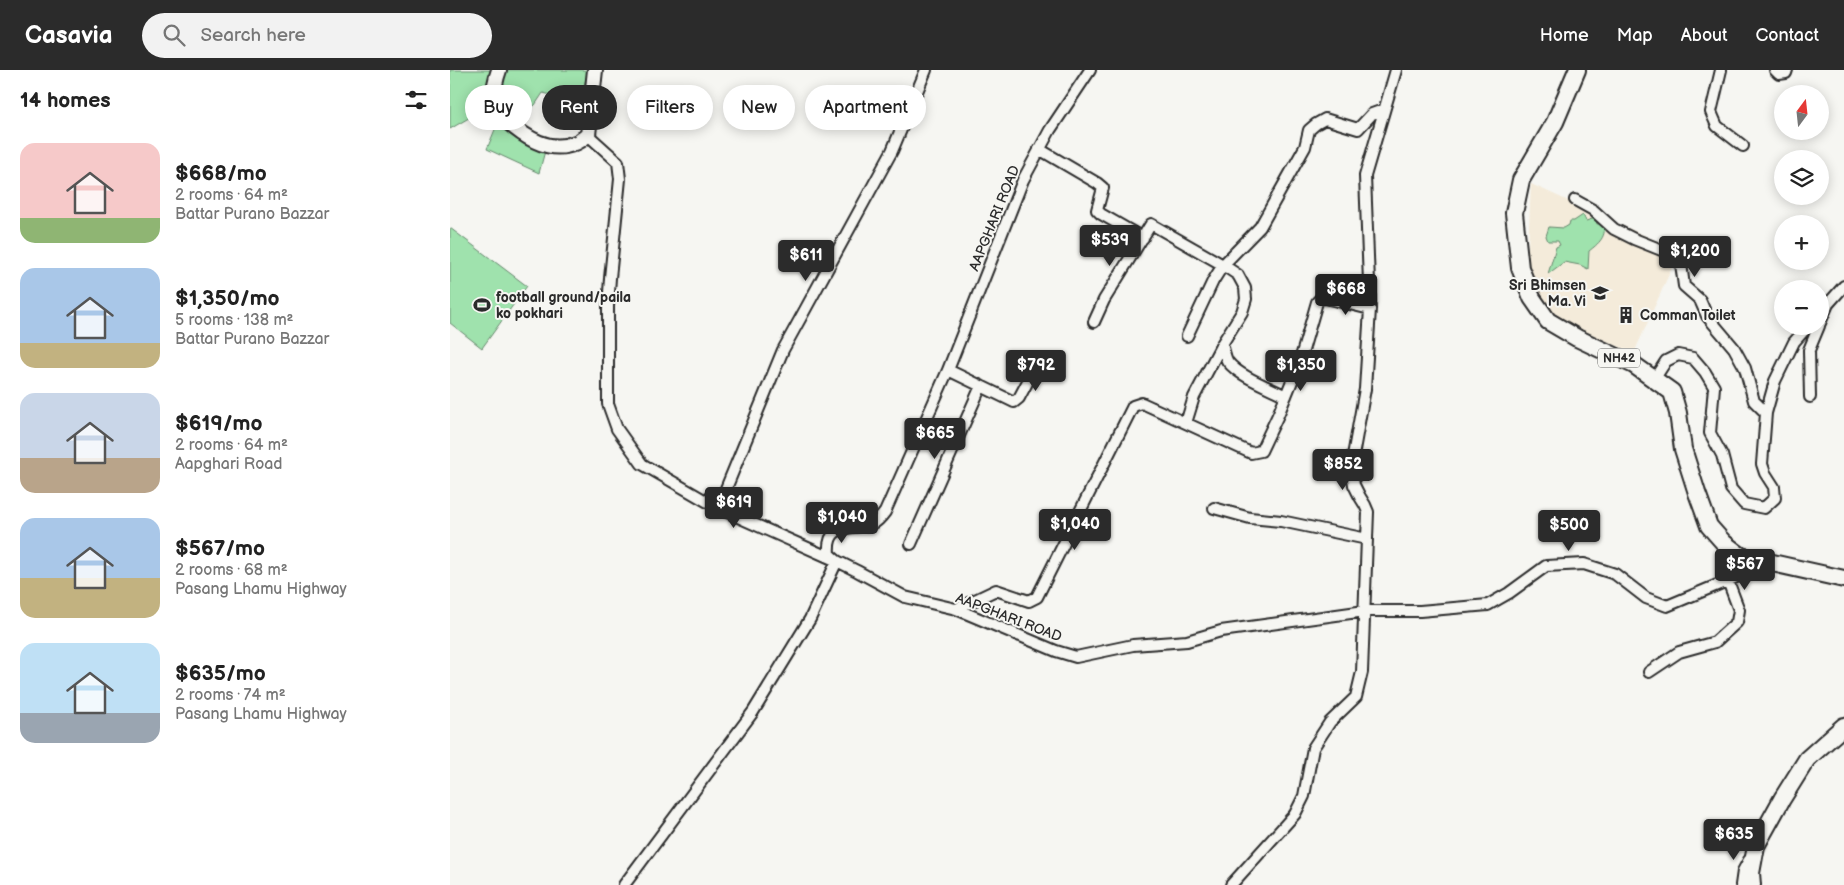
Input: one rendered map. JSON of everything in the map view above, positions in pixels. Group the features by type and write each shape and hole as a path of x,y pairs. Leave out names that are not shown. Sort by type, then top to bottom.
{"main road":[{"name":"NH42","path":"1577,70 1555,122 1521,180 1514,213 1520,268 1532,298 1548,321 1577,338 1634,365 1655,378 1672,392 1678,412 1683,449 1709,526 1724,543 1741,556 1844,580"},
{"path":"1752,885 1751,873 1756,846 1782,798 1807,759 1844,726"}],"street":[{"path":"499,70 494,86 494,105 500,115 531,141 555,147 575,144 588,134 595,70"},
{"path":"718,508 783,350 892,150 926,70"},
{"name":"AAPGHARI ROAD","path":"1090,70 1050,130 1023,180 948,370 885,512 873,523 841,528 830,540 829,554 837,561 905,598 956,609 1056,651 1076,657 1133,645 1186,641 1221,631 1365,611 1420,611 1488,605 1509,593 1546,566 1584,564 1615,574 1646,598 1667,606 1770,563"},
{"path":"1231,885 1295,814 1304,796 1313,748 1330,722 1356,697 1362,672 1368,512 1354,486 1351,467 1365,389 1370,309 1365,176 1396,70"},
{"path":"1721,70 1711,112 1717,126 1743,146"},
{"path":"1774,70 1779,74 1786,73 1787,70"},
{"path":"1187,336 1213,281 1223,265 1260,227 1305,147 1309,130 1325,119 1358,129 1372,114 1383,110"},
{"path":"588,134 618,162 620,179 610,278 608,404 617,429 642,464 718,508 837,561 810,619 753,712 624,885"},
{"path":"1039,149 1103,188 1097,210 1143,238"},
{"path":"1575,200 1593,210 1614,229 1674,256 1681,264 1684,286 1700,300 1707,316 1734,348 1745,368 1754,401 1766,413"},
{"path":"1094,322 1104,300 1151,224 1238,275 1245,288 1246,299 1242,312 1222,344 1194,397 1186,423"},
{"path":"1829,303 1844,286"},
{"path":"956,609 996,590 1029,602 1037,597 1133,406 1142,403 1251,454 1261,451 1299,364 1317,302 1320,299 1326,298 1370,309"},
{"path":"1655,378 1666,361 1678,355 1693,358 1705,372 1714,387 1710,434 1722,455 1731,489 1744,504 1764,508 1775,498 1774,487 1765,474 1762,464 1766,413 1775,381 1794,342 1800,335"},
{"path":"1810,397 1809,350 1815,335"},
{"path":"1222,344 1227,361 1241,375 1286,396"},
{"path":"948,370 1014,402 1019,398 1037,364"},
{"path":"911,544 981,386"},
{"path":"1214,508 1250,518 1281,521 1367,539"},
{"path":"1649,672 1679,652 1715,642 1737,622 1739,610 1728,581"},
{"path":"1741,885 1743,872 1756,846"}],"shaded area":[{"name":"Sri Bhimsen Ma. Vi","path":"1531,184 1657,241 1678,254 1634,353 1553,318 1527,269"}],"green space":[{"path":"450,70 588,70 584,85 542,85 542,94 532,107 532,85 465,85 465,120 450,129"},
{"path":"495,130 527,130 545,151 539,173 487,149"},
{"path":"1583,215 1586,221 1595,218 1597,224 1603,223 1604,228 1603,236 1596,246 1589,251 1588,269 1580,265 1564,262 1548,274 1556,247 1560,245 1558,241 1548,241 1546,236 1549,227 1564,228 1569,225 1570,221 1574,221"},
{"name":"football ground/paila ko pokhari","path":"450,228 527,286 482,348 450,323"}],"place":[{"name":"Sri Bhimsen Ma. Vi","path":"1600,293"},
{"name":"football ground/paila ko pokhari","path":"482,305"},
{"name":"Comman Toilet","path":"1626,315"}]}
